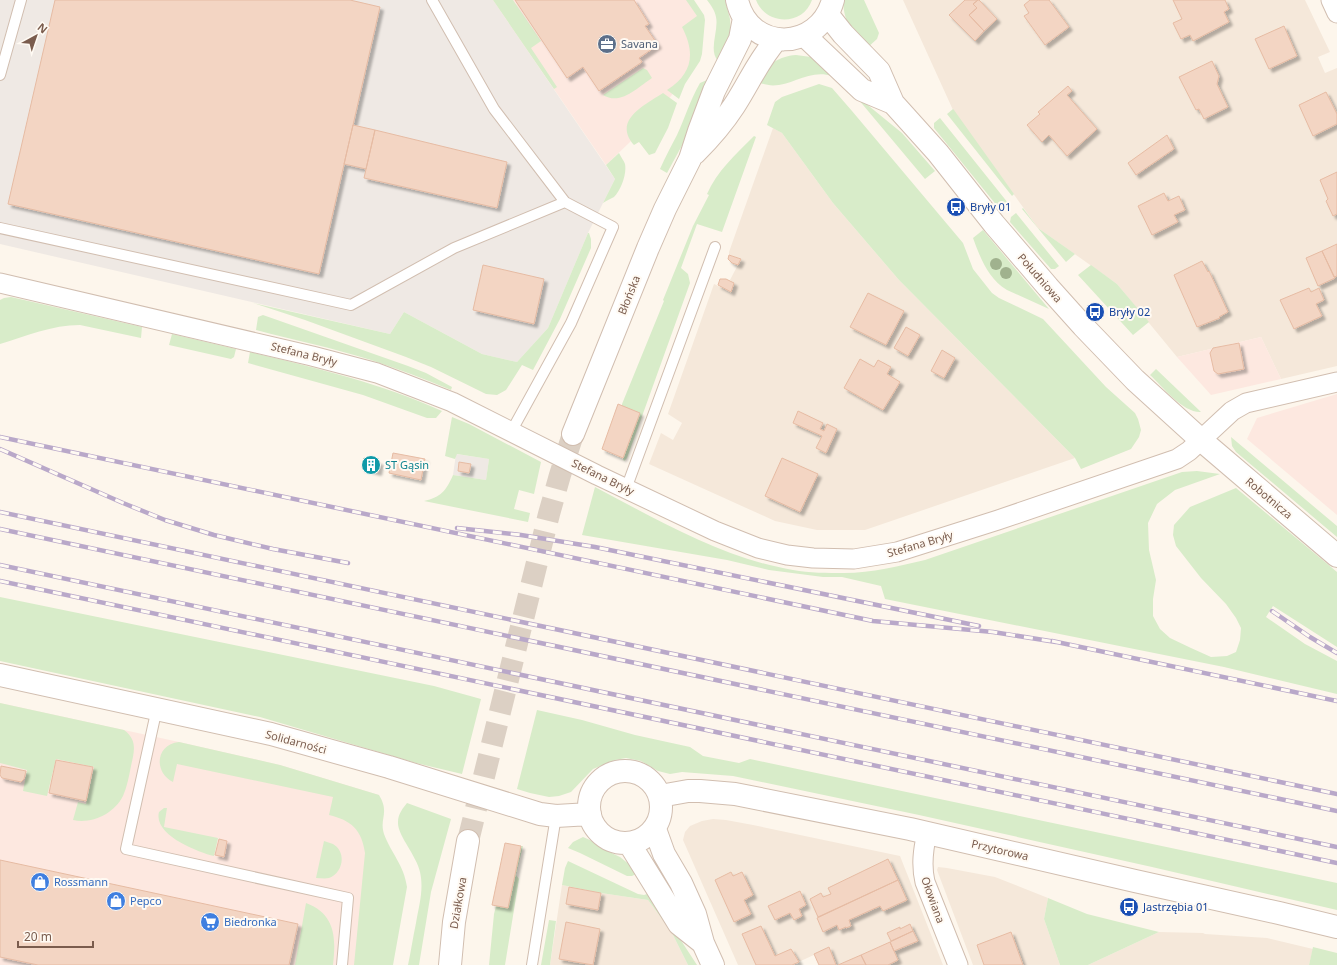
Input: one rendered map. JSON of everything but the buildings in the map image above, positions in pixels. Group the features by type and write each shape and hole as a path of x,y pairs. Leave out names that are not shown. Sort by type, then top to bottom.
{"street":[{"path":"1331,0 1337,13"},
{"path":"740,9 753,28 764,35 787,40 804,36 814,30 822,23 830,7"},
{"name":"Południowa","path":"830,7 843,34 879,71 893,103 938,153 994,224 1068,309 1136,380 1201,440"},
{"name":"Błońska","path":"574,434 648,248 690,159 714,91 740,39 740,9"},
{"name":"Południowa","path":"804,36 862,90 893,103"},
{"name":"Błońska","path":"690,159 711,137 734,105 768,49 777,39"},
{"name":"Stefana Bryły","path":"0,283 312,356 377,373 452,402 715,532 758,548 787,555 813,558 854,559 883,555 911,548 998,520 1172,461 1187,453 1232,411 1246,404 1337,382"},
{"name":"Robotnicza","path":"1201,440 1337,556"},
{"name":"Solidarności","path":"0,675 271,734 389,767 523,810 556,816 590,814"},
{"path":"624,770 640,773 652,782 660,796 662,805 661,814 655,829 646,837 638,841 620,843 604,836 597,830 590,814 590,798 592,791 602,778 617,771 624,770"},
{"name":"Przytorowa","path":"660,796 688,791 735,794 926,833 1279,912 1337,927"},
{"path":"655,829 664,854 681,883 695,914 703,943 713,965"},
{"name":"Ołowiana","path":"926,833 923,853 923,873 927,889 958,965"},
{"name":"Działkowa","path":"450,965 454,922 468,841"},
{"path":"629,843 679,924 703,943"}],"lane":[{"path":"0,75 20,0"},
{"path":"432,0 494,109 565,202 612,227 571,323 511,432"},
{"path":"0,228 351,305 454,248 565,202"},
{"path":"626,489 715,247"},
{"path":"157,708 126,849 348,898 342,965"},
{"path":"532,965 556,816"}],"shaded area":[{"path":"0,0 493,0 615,179 588,233 548,328 517,362 482,354 404,312 390,334 0,244"},
{"path":"493,0 688,0 698,15 698,60 653,120 606,165"},
{"path":"903,0 1305,0 1330,52 1318,57 1325,73 1337,68 1337,366 1281,379 1261,337 1177,357 1117,284 1038,228 953,110"},
{"path":"773,128 782,133 833,203 899,280 1075,458 865,530 817,530 775,521 649,464 661,433 673,440 682,423 668,414 714,284 731,292 734,283 730,280 741,259 729,255 729,252"},
{"path":"1261,337 1281,379 1211,395 1177,357"},
{"path":"1337,394 1337,515 1247,439 1257,418"},
{"path":"456,454 489,459 486,480 453,475"},
{"path":"0,703 280,765 379,795 361,965 0,965"},
{"path":"713,819 753,825 900,856 943,965 836,965 829,948 792,965 738,965 683,840 685,832 690,826 702,821"},
{"path":"938,867 995,877 1048,898 1044,919 1060,965 973,965 937,870"},
{"path":"562,885 648,900 671,931 688,965 550,965"},
{"path":"1159,932 1203,933 1267,938 1313,949 1309,965 1088,965"}],"green space":[{"path":"493,0 513,0 541,41 531,48 557,87 554,89"},
{"path":"686,0 694,0 704,15 705,20 700,61 685,84 679,99 667,90 682,77 689,63 689,46 682,27 697,16"},
{"path":"707,0 725,0 730,19 731,35 718,61 715,57 714,51 717,22 713,8"},
{"path":"756,0 812,0 807,9 801,15 784,20 768,15 761,9"},
{"path":"843,0 864,0 879,33 877,39 867,48 847,21"},
{"path":"796,55 811,57 832,76 822,74 812,75 785,84 776,85 766,85 756,81 777,60"},
{"path":"643,68 647,70 652,78 635,90 623,97 610,98 603,95"},
{"path":"707,80 710,82 692,127 667,173 660,169 677,135 696,89 700,83"},
{"path":"819,84 832,88 963,243 973,269 992,293 999,298 1043,319 1106,387 1135,413 1141,430 1139,437 1131,449 1081,469 1075,458 899,280 833,203 782,133 767,125 775,102 782,97"},
{"path":"663,93 677,103 668,128 655,153 649,155 639,142 634,145 628,136 627,128 629,121 640,108"},
{"path":"853,93 902,133 935,171 925,179"},
{"path":"953,109 1014,194 1012,196 947,114"},
{"path":"940,118 1008,203 1003,207 998,207 934,128 934,123"},
{"path":"754,136 756,137 722,232 697,224 681,268 688,274 690,283 627,458 624,461 623,459 640,413 622,406 622,404 664,301 663,300 693,226 709,195 707,194 711,186 728,163"},
{"path":"619,153 625,164 623,182 614,197 603,203 615,179 606,165"},
{"path":"1023,208 1038,228 1075,254 1066,262 1022,209"},
{"path":"1016,213 1059,266 1055,269 1051,269 1010,222 1011,217"},
{"path":"983,230 1049,309 1007,290 995,280 982,260 973,238"},
{"path":"588,233 591,239 591,248 560,319 533,370 522,365 506,390 497,395 486,394 431,367 406,357 305,320 253,303 390,334 404,312 482,354 517,362 548,328"},
{"path":"1091,265 1117,284 1149,322 1133,335 1078,275"},
{"path":"11,297 142,327 141,338 80,325 70,325 29,334 0,344 0,300"},
{"path":"263,315 426,373 452,387 451,390 371,360 256,330 258,317"},
{"path":"172,334 236,349 234,357 231,359 169,345"},
{"path":"250,352 323,370 371,384 442,411 436,418 427,418 363,395 248,363"},
{"path":"1156,369 1201,412 1194,411 1180,404 1167,392 1150,375"},
{"path":"452,417 469,424 541,462 534,494 519,490 514,509 530,513 528,522 424,501 435,498 439,495 448,485 453,475 486,480 489,459 457,454 455,459 445,456"},
{"path":"1231,437 1337,526 1337,537 1236,452 1232,446"},
{"path":"1197,471 1220,474 1175,490 1157,504 1148,523 1149,550 1156,580 1153,599 1153,616 1160,629 1170,638 1211,657 1227,656 1236,652 1240,640 1241,628 1236,618 1226,604 1201,578 1176,546 1173,535 1174,525 1190,507 1236,488 1337,572 1337,647 1273,606 1266,617 1305,644 1337,661 1337,694 1224,667 885,599 881,586 842,577 823,577 769,570 727,560 582,535 595,487 667,525 741,557 799,571 832,573 865,572 925,560 1182,472"},
{"path":"0,597 434,686 481,699 462,774 416,763 260,717 0,661"},
{"path":"0,703 124,730 133,742 134,751 127,785 123,796 114,808 108,813 95,819 80,821 73,820 78,802 86,804 94,767 56,759 47,796 23,791 27,770 0,763"},
{"path":"537,710 582,720 635,735 690,747 703,756 739,763 750,759 1337,883 1337,910 919,815 733,776 682,772 670,774 658,771 641,761 626,758 615,760 593,769 571,792 559,796 549,797 530,793 517,789"},
{"path":"179,742 280,765 379,795 384,806 384,834 403,872 407,887 393,965 354,965 365,853 361,838 354,827 337,817 329,815 333,797 177,764 173,782 162,772 160,759 166,748 171,744"},
{"path":"407,803 451,819 431,892 419,965 408,965 420,904 421,879 418,866 401,833 398,822 401,811"},
{"path":"164,808 167,808 164,827 218,838 214,856 198,851 178,841 170,835 163,828 159,820 159,812"},
{"path":"583,837 620,857 630,865 636,874 627,876 568,848 573,842"},
{"path":"324,841 333,844 337,848 342,857 342,862 338,872 334,875 329,878 316,878"},
{"path":"521,846 523,846 516,875 519,879 505,965 489,965 496,906 508,908"},
{"path":"568,861 638,894 644,895 650,893 697,965 688,965 671,931 648,900 562,885 565,868"},
{"path":"1048,898 1087,914 1159,932 1088,965 1060,965 1044,919"},
{"path":"306,903 316,908 329,921 334,937 333,965 295,965"},
{"path":"549,920 556,921 550,965 541,965"},
{"path":"1313,947 1337,953 1337,965 1309,965"}],"tunnel":[{"path":"468,841 549,514 573,434"}],"railway":[{"path":"0,437 873,621 993,632 1056,642"},
{"path":"0,449 165,520 214,535 273,549 348,563"},
{"path":"0,512 1337,794"},
{"path":"457,528 521,535 595,547 979,626"},
{"path":"0,529 1337,811"},
{"path":"0,565 1337,847"},
{"path":"0,581 1337,863"},
{"path":"1272,611 1310,637 1337,653"},
{"path":"1052,641 1337,701"}],"place":[{"name":"Savana","path":"607,44"},
{"name":"Bryły 01","path":"956,207"},
{"name":"Bryły 02","path":"1095,312"},
{"name":"ST Gąsin","path":"371,465"},
{"name":"Rossmann","path":"40,882"},
{"name":"Pepco","path":"116,901"},
{"name":"Jastrzębia 01","path":"1129,907"},
{"name":"Biedronka","path":"210,922"}]}
